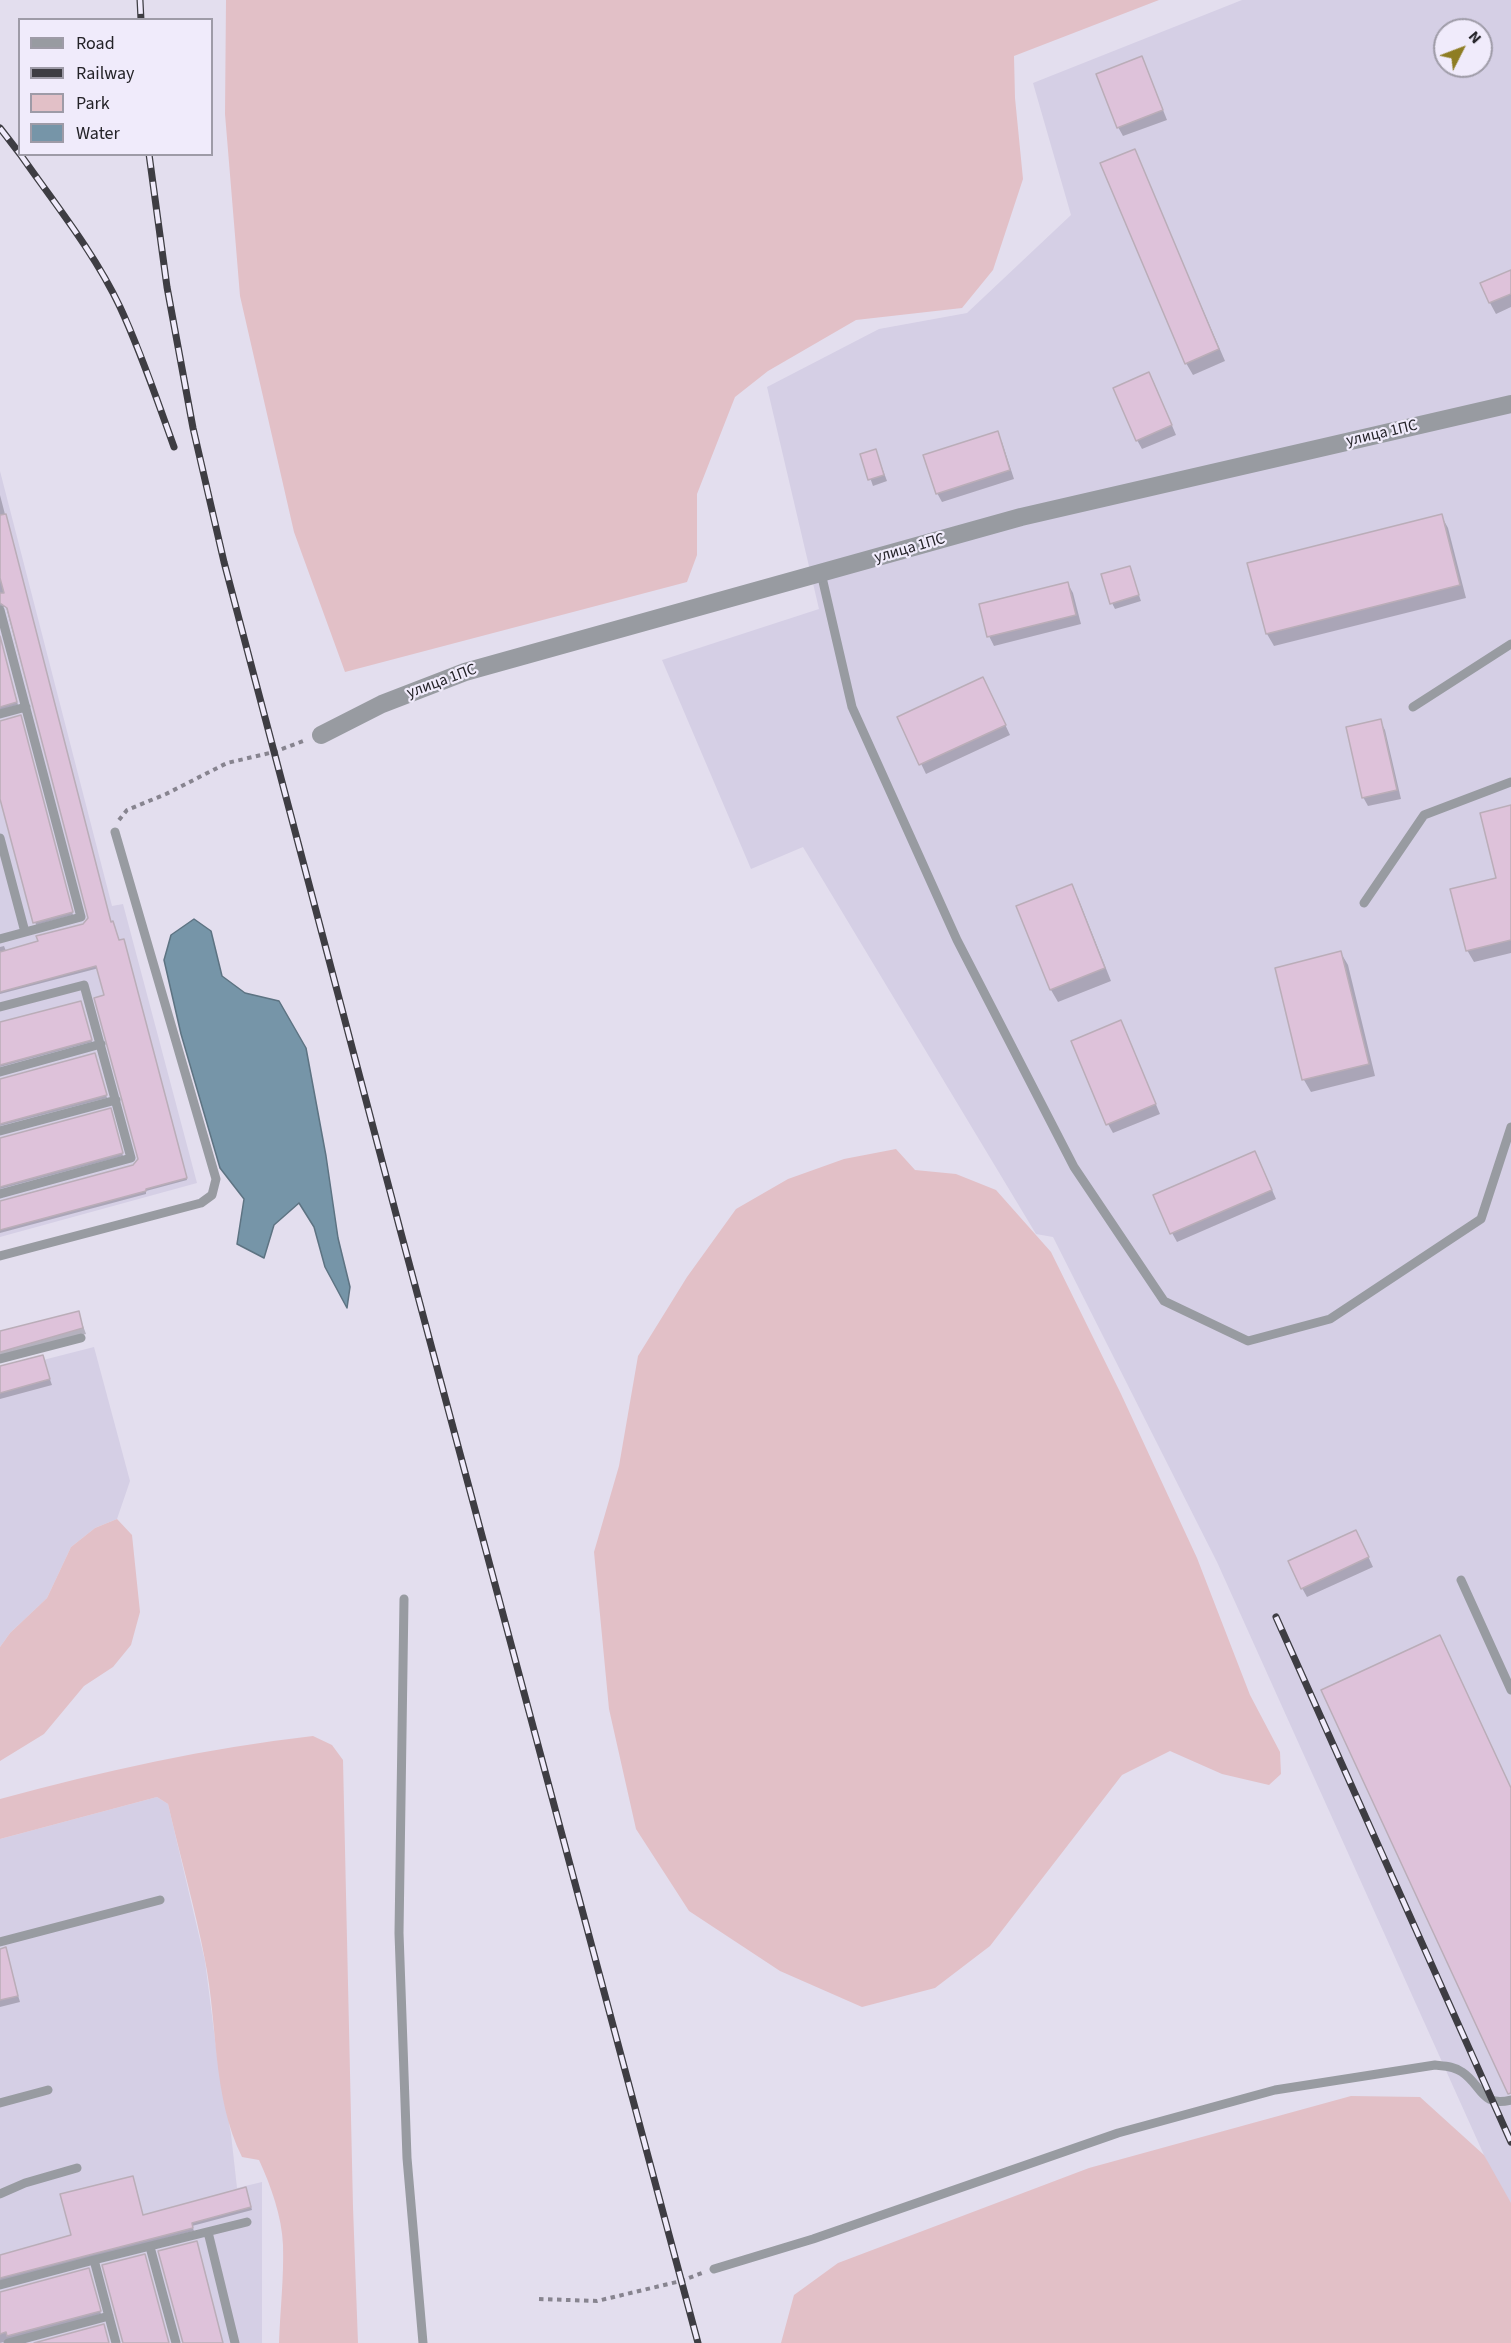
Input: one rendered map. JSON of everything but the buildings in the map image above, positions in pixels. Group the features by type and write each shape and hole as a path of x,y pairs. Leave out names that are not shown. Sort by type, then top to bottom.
{"street":[{"name":"улица 1ПС","path":"321,735 382,704 465,672 1021,517 1511,404"}],"lane":[{"path":"821,573 852,707 957,940 1074,1167 1164,1301 1248,1341 1330,1319 1481,1219 1511,1127"},
{"path":"0,610 81,917 0,939"},
{"path":"1413,707 1511,644"},
{"path":"0,714 26,707"},
{"path":"1364,903 1425,815 1511,782"},
{"path":"0,1256 201,1203 212,1195 216,1179 115,832"},
{"path":"0,838 25,933"},
{"path":"0,1007 84,985 131,1158 0,1194"},
{"path":"0,1072 101,1044"},
{"path":"0,1131 116,1100"},
{"path":"0,1359 81,1338"},
{"path":"1461,1580 1511,1690"},
{"path":"404,1599 399,1945 406,2158 423,2343"},
{"path":"0,1942 160,1900"},
{"path":"714,2269 824,2236 1118,2133 1275,2090 1435,2066 1455,2068 1465,2073 1486,2098 1493,2102 1502,2103 1511,2100"},
{"path":"0,2103 48,2090"},
{"path":"0,2194 25,2183 77,2168"},
{"path":"0,2285 247,2222"},
{"path":"208,2232 235,2343"},
{"path":"150,2247 176,2343"},
{"path":"94,2260 116,2343"},
{"path":"8,2343 109,2316"}],"path":[{"path":"115,832 119,820 127,810 166,794 227,763 273,752 321,735"},
{"path":"539,2299 597,2301 681,2281 714,2269"}],"shaded area":[{"path":"1242,0 1511,0 1511,2215 1217,1562 1053,1237 1036,1234 803,847 751,869 662,660 819,609 767,387 879,329 967,313 1071,215 1033,83"},
{"path":"0,471 112,906 123,904 197,1183 0,1237"},
{"path":"94,1347 130,1481 117,1519 95,1528 71,1547 47,1598 10,1633 0,1647 0,1371"},
{"path":"157,1797 168,1804 205,1961 237,2188 262,2182 262,2343 0,2343 0,1839"}],"green space":[{"path":"226,0 1159,0 1014,56 1015,98 1023,179 993,270 962,308 856,320 768,371 735,397 697,494 697,555 687,582 345,672 294,532 240,296 225,114"},
{"path":"896,1149 915,1170 956,1174 996,1190 1051,1252 1121,1394 1197,1558 1250,1695 1280,1752 1281,1774 1269,1785 1222,1774 1170,1751 1122,1775 990,1946 935,1988 862,2007 780,1971 689,1911 636,1829 609,1709 594,1552 619,1466 638,1356 687,1277 736,1209 788,1179 844,1159"},
{"path":"117,1519 132,1535 140,1612 131,1645 113,1667 84,1686 44,1734 0,1761 0,1647 10,1633 47,1598 71,1547 95,1528"},
{"path":"313,1736 332,1745 343,1760 358,2343 279,2343 283,2257 281,2224 272,2191 259,2160 242,2157 225,2110 205,1960 168,1804 157,1797 0,1839 0,1799 155,1762 234,1747"},
{"path":"1351,2096 1420,2097 1484,2155 1511,2203 1511,2343 781,2343 794,2295 838,2263 1089,2168"}],"water":[{"path":"194,919 211,931 222,976 245,993 279,1001 306,1048 338,1238 350,1287 347,1308 325,1267 314,1227 299,1203 274,1225 264,1258 237,1244 244,1199 220,1168 181,1034 164,960 171,935"}],"railway":[{"path":"140,0 141,18"},
{"path":"0,128 18,151"},
{"path":"21,156 73,229 110,287 135,341 174,447"},
{"path":"149,156 167,287 193,428 224,562 698,2343"},
{"path":"1276,1617 1511,2142"}]}
